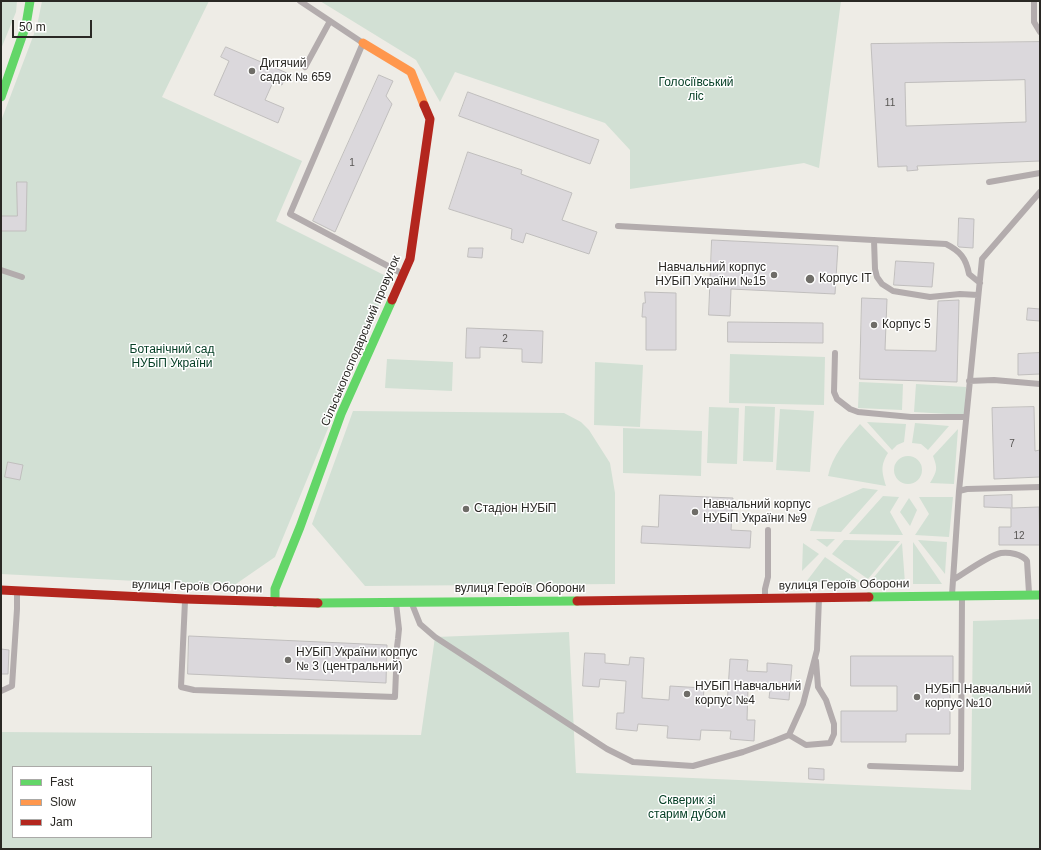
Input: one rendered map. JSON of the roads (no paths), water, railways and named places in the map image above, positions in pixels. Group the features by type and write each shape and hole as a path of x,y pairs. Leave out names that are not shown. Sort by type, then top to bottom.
{"street":[{"path":"1,97 26,25 30,1"},
{"name":"Сільськогосподарський провулок","path":"275,602 275,589 300,527 341,414 410,259 430,119 411,72 363,43"},
{"name":"вулиця Героїв Оборони","path":"1,590 185,600 323,603 1040,595"}],"lane":[{"name":"Сільськогосподарський провулок","path":"300,1 363,43"},
{"path":"1034,1 1034,22 1040,32"},
{"path":"305,67 330,21"},
{"path":"363,43 290,214 403,274"},
{"path":"989,182 1040,173"},
{"path":"952,595 959,491 982,260 1040,192"},
{"path":"618,226 946,244 955,248 962,256 967,263 969,274 980,283"},
{"path":"874,240 875,269 877,277 882,284 893,291 930,297 960,294 978,295"},
{"path":"1,270 22,277"},
{"path":"835,353 834,392 837,398 858,412 911,417 966,417"},
{"path":"969,380 994,380 1040,384"},
{"path":"959,491 967,489 1040,487"},
{"path":"765,598 765,589 768,578 768,530"},
{"path":"953,580 1000,553 1010,553 1022,556 1027,561 1029,595"},
{"path":"1,691 12,686 17,591"},
{"path":"870,766 961,769 962,595"},
{"path":"411,602 420,624 435,637 607,750 633,762 693,766 743,752 789,735 803,704 816,656 819,597"},
{"path":"185,600 181,687 194,690 396,697 398,639 396,602"},
{"path":"789,735 806,745 830,743 834,734 834,724 831,714 818,686 816,656"}],"place":[{"name":"Дитячий садок № 659","path":"252,71"},
{"name":"Навчальний корпус НУБіП України №15","path":"774,275"},
{"name":"Корпус ІТ","path":"810,279"},
{"name":"Корпус 5","path":"874,325"},
{"name":"Стадіон НУБіП","path":"466,509"},
{"name":"Навчальний корпус НУБіП України №9","path":"695,512"},
{"name":"НУБіП України корпус № 3 (центральний)","path":"288,660"},
{"name":"НУБіП Навчальний корпус №4","path":"687,694"},
{"name":"НУБіП Навчальний корпус №10","path":"917,697"}],"park label":[{"name":"Голосіївський ліс","path":"696,90"},
{"name":"Ботанічний сад НУБіП України","path":"172,357"},
{"name":"Скверик зі старим дубом","path":"687,808"}]}
